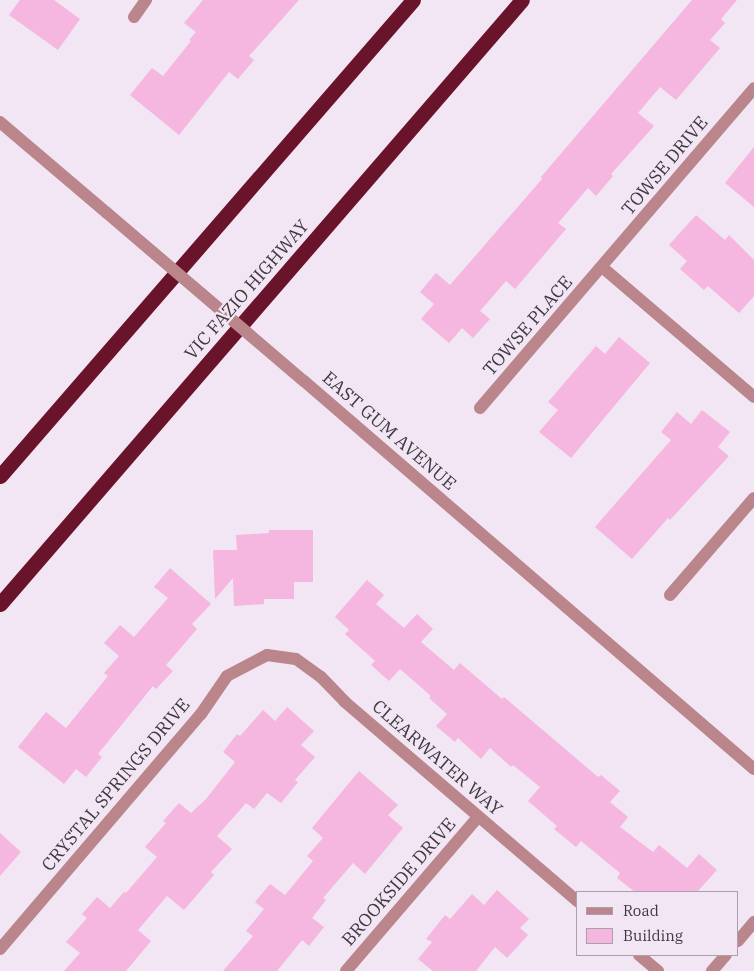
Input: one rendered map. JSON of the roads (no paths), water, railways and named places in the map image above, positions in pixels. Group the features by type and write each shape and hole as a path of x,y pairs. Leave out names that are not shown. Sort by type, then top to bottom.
{"highway":[{"path":"0,476 413,0"},
{"name":"VIC FAZIO HIGHWAY","path":"0,604 518,5 526,0"}],"street":[{"path":"134,17 146,0"},
{"name":"TOWSE DRIVE","path":"602,267 754,88"},
{"name":"EAST GUM AVENUE","path":"0,122 754,769"},
{"path":"602,267 754,397"},
{"name":"TOWSE PLACE","path":"480,408 602,267"},
{"path":"670,595 754,498"},
{"name":"CLEARWATER WAY","path":"267,655 296,659 321,677 345,702 576,900"},
{"name":"CRYSTAL SPRINGS DRIVE","path":"0,949 201,714 226,676 267,655"},
{"name":"BROOKSIDE DRIVE","path":"346,971 478,817"},
{"path":"739,940 754,922"},
{"path":"640,956 658,971"},
{"path":"712,971 725,956"}]}
